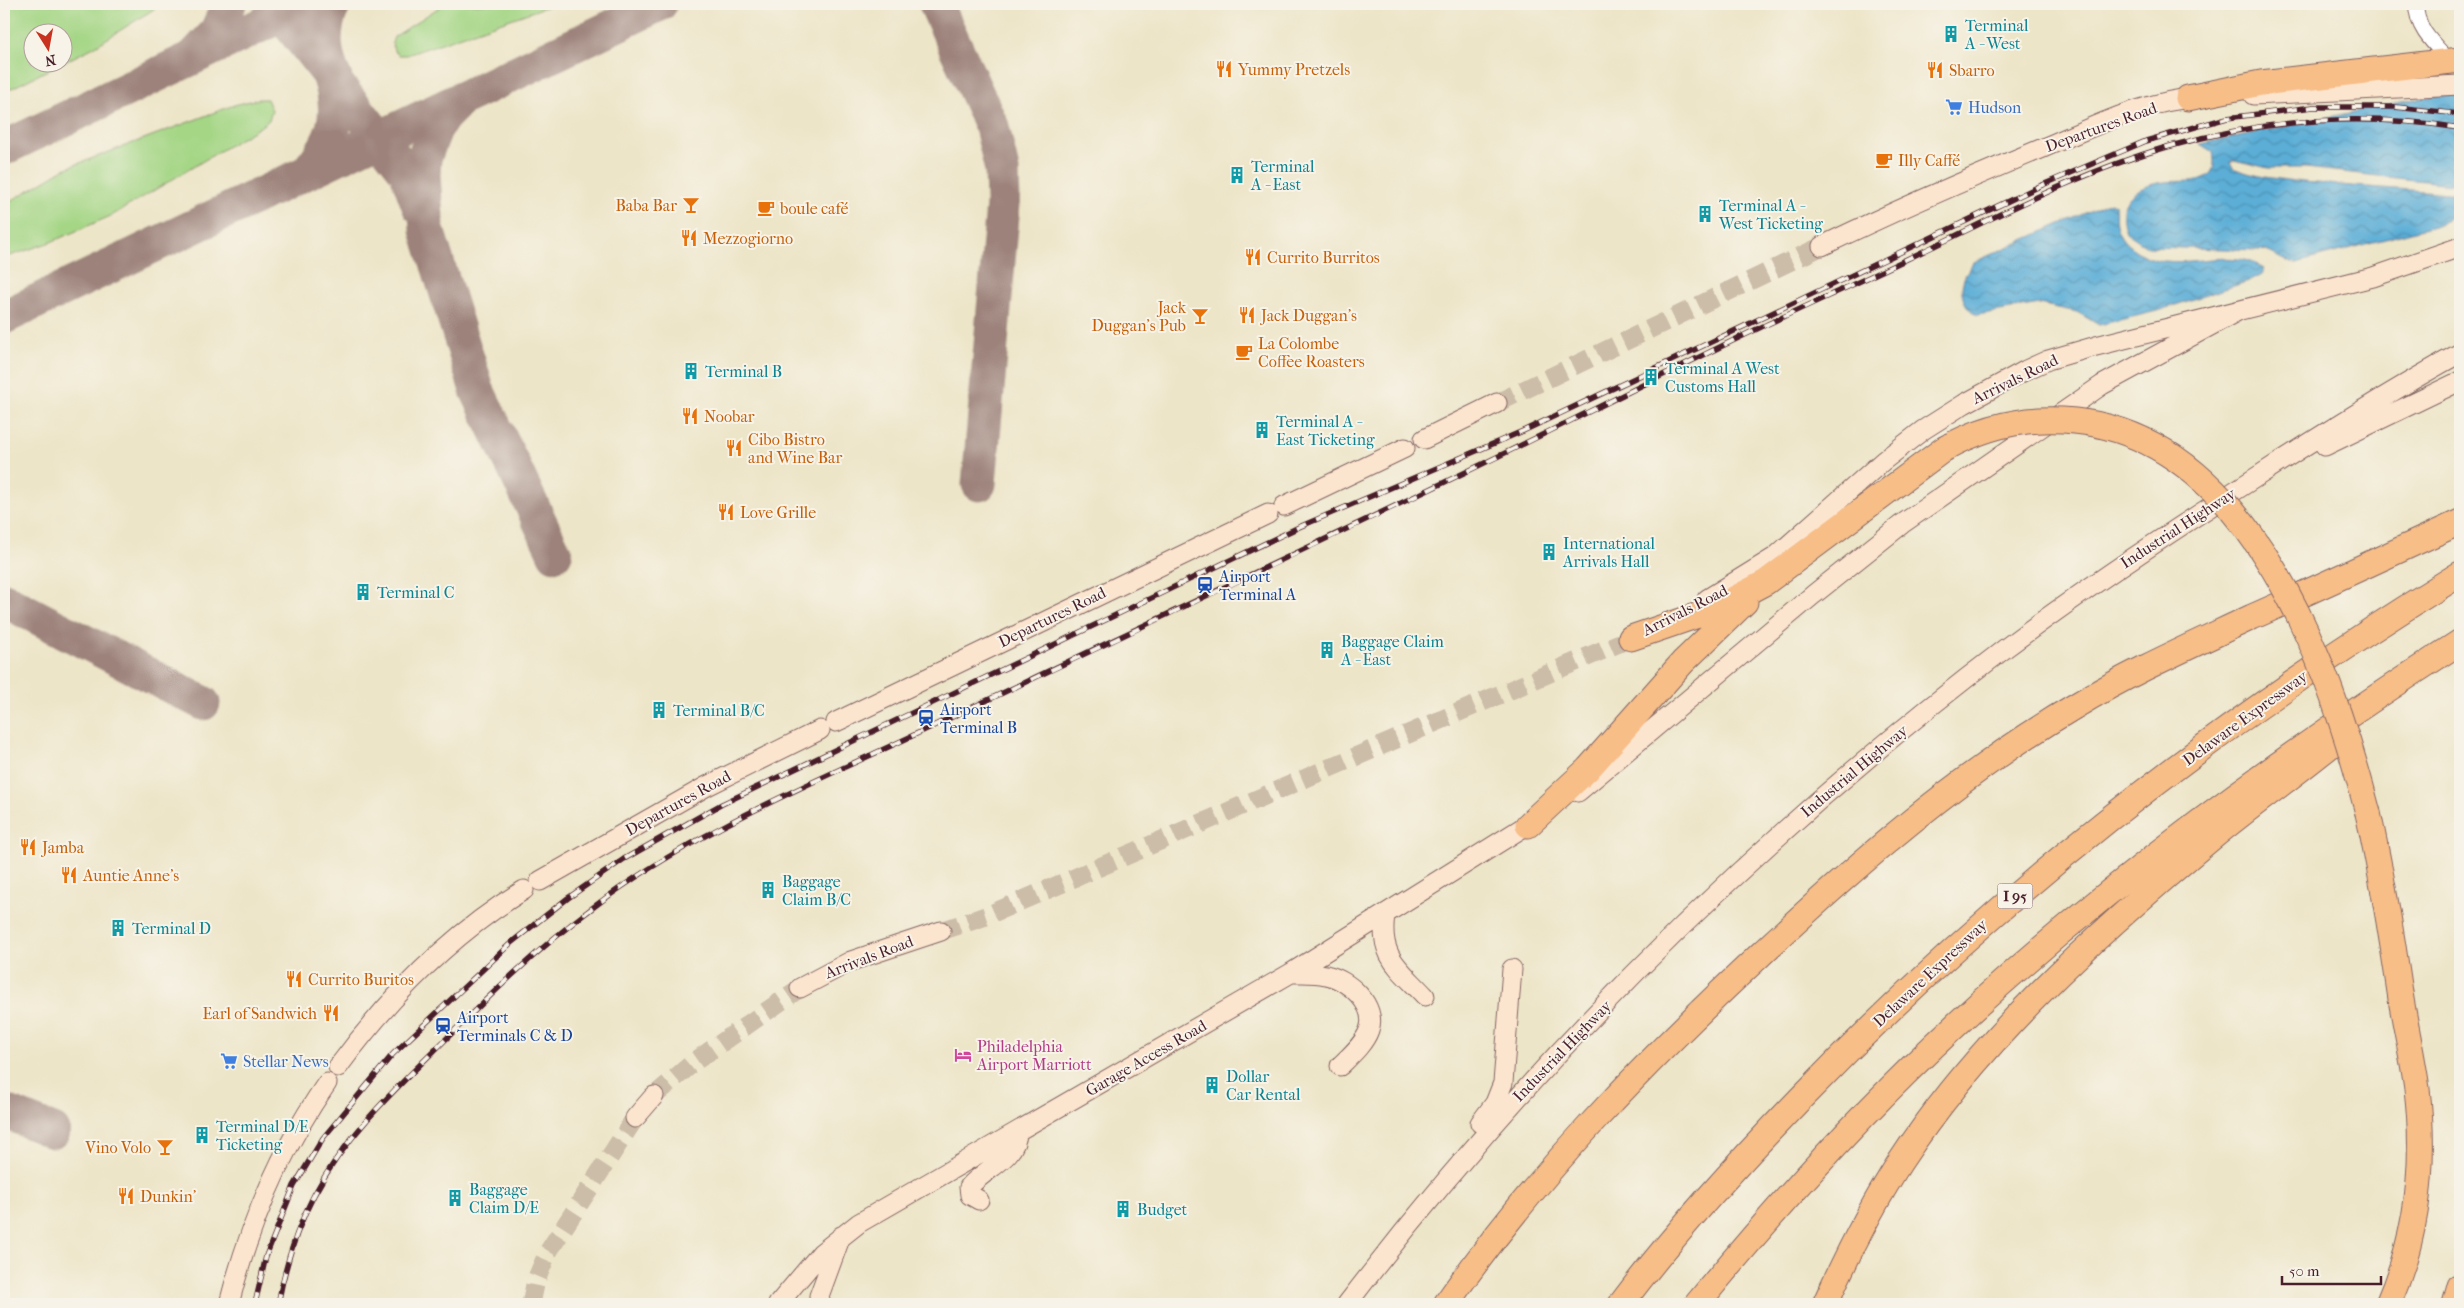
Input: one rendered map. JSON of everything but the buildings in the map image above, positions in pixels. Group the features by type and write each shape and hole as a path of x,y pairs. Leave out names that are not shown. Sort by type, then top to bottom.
{"highway":[{"path":"2188,98 2261,83 2455,60"},
{"path":"1631,638 1713,610 1742,596 1779,572 1944,449 1972,435 2007,424 2047,420 2085,422 2116,430 2145,442 2173,458 2204,482 2242,522 2269,562 2296,611 2335,702 2368,813 2382,879 2418,1106 2420,1176 2410,1241 2388,1304"},
{"path":"1446,1304 1500,1232 1551,1169 1614,1099 1687,1024 1817,902 1960,783 2036,730 2125,678 2460,522"},
{"path":"1528,825 1588,769 1692,652 1779,572"},
{"name":"Delaware Expressway","path":"1621,1304 1695,1212 1793,1106 1895,1004 2003,906 2147,790 2269,700 2348,645 2460,574"},
{"path":"1697,1304 1758,1230 1830,1149 1934,1046 2012,975 2121,883 2234,796 2323,731 2456,645"},
{"path":"1825,1304 1861,1227 1901,1161 1945,1100 2022,1013 2120,918 2202,846 2456,645"},
{"path":"2371,1304 2398,1246 2411,1186 2412,1125 2404,1020"},
{"path":"2455,1304 2460,1286"}],"street":[{"path":"2416,4 2417,18 2424,32 2455,60"},
{"name":"Departures Road","path":"1822,246 1932,195 2079,133 2122,116 2188,98 2460,85"},
{"name":"Arrivals Road","path":"1631,638 1705,601 1764,565 1798,539 1910,440 1950,412 2000,384 2061,356 2373,277 2460,247"},
{"name":"Garage Access Road","path":"778,1304 804,1271 841,1236 870,1216 1291,973 1581,791 1813,594 1916,513 2108,382 2236,312"},
{"name":"Industrial Highway","path":"1347,1304 1452,1171 1548,1064 1666,943 1823,796 2008,646 2118,567 2367,406 2460,353"},
{"path":"2236,490 2460,381"},
{"path":"1424,439 1497,403"},
{"name":"Departures Road","path":"338,1067 372,1021 421,971 491,912 532,886 700,790 828,726 1405,448"},
{"path":"1385,915 1383,938 1386,950 1424,996"},
{"name":"Arrivals Road","path":"800,988 851,961 941,931"},
{"path":"1452,1171 1501,1090 1505,1074 1512,969"},
{"path":"1291,973 1334,977 1346,984 1366,1004 1370,1014 1369,1030 1363,1041 1340,1066"},
{"path":"229,1304 243,1256 271,1184 299,1128 327,1083"},
{"path":"635,1118 654,1096"},
{"path":"979,1200 970,1196 969,1187 1010,1152 1016,1141 1017,1132"},
{"path":"821,1304 819,1296 841,1236"}],"green space":[{"path":"4,4 162,4 94,47 72,58 72,22 22,22 22,72 44,72 4,92"},
{"path":"444,4 554,4 407,55 399,55 394,51 392,43 394,37"},
{"path":"258,99 267,99 272,110 269,120 260,127 113,215 51,242 4,258 4,205 64,169 234,105"}],"water":[{"path":"2460,95 2460,185 2306,168 2268,168 2234,160 2230,162 2233,168 2241,171 2277,179 2460,194 2460,214 2437,225 2296,263 2262,250 2148,247 2126,232 2123,221 2125,204 2137,191 2155,184 2197,180 2212,171 2214,164 2213,152 2200,144 2425,97"},
{"path":"2110,202 2115,204 2116,224 2122,238 2130,246 2148,257 2164,261 2181,262 2232,258 2249,261 2264,268 2261,274 2249,281 2157,311 2099,325 2077,312 2039,304 1977,315 1970,310 1963,297 1962,290 1965,276 1974,262"}],"taxiway":[{"path":"196,54 216,33 229,4"},
{"path":"273,4 406,171 419,206"},
{"path":"4,148 305,4"},
{"path":"334,4 327,22 325,41 328,60 335,78"},
{"path":"4,317 660,4"},
{"path":"936,4 992,127 1002,170 1003,204 979,484"},
{"path":"307,172 324,149 333,127 335,103 329,75"},
{"path":"457,103 443,117 435,129 424,158 423,175 427,230 477,390 555,554"},
{"path":"4,600 203,703"},
{"path":"4,1111 53,1131"}],"tunnel":[{"path":"1497,403 1822,246"},
{"path":"941,931 986,916 1631,638"},
{"path":"654,1096 694,1062 800,988"},
{"path":"531,1304 536,1280 548,1252 635,1118"}],"railway":[{"path":"255,1304 266,1256 294,1186 323,1138 393,1054 512,942 568,898 624,859 722,804 1299,527 1523,431 2040,186 2146,141 2227,118 2313,107 2395,107 2460,114"},
{"path":"278,1304 292,1248 314,1195 340,1154 370,1116 493,993 531,958 591,909 630,881 671,855 713,832 756,809 1482,464 1755,330 2035,198 2100,170 2167,147 2204,137 2276,124 2313,121 2386,120 2460,128"}],"place":[{"name":"Terminal A - West","path":"1951,34"},
{"name":"Yummy Pretzels","path":"1224,69"},
{"name":"Sbarro","path":"1935,70"},
{"name":"Hudson","path":"1954,107"},
{"name":"Illy Caffé","path":"1884,160"},
{"name":"Terminal A - East","path":"1237,175"},
{"name":"Baba Bar","path":"691,205"},
{"name":"boule café","path":"766,208"},
{"name":"Terminal A - West Ticketing","path":"1705,214"},
{"name":"Mezzogiorno","path":"689,238"},
{"name":"Currito Burritos","path":"1253,257"},
{"name":"Jack Duggan's","path":"1247,315"},
{"name":"Jack Duggan's Pub","path":"1200,316"},
{"name":"La Colombe Coffee Roasters","path":"1244,352"},
{"name":"Terminal B","path":"691,371"},
{"name":"Terminal A West Customs Hall","path":"1651,377"},
{"name":"Noobar","path":"690,416"},
{"name":"Terminal A - East Ticketing","path":"1262,430"},
{"name":"Cibo Bistro and Wine Bar","path":"734,448"},
{"name":"Love Grille","path":"726,512"},
{"name":"International Arrivals Hall","path":"1549,552"},
{"name":"Airport Terminal A","path":"1205,585"},
{"name":"Terminal C","path":"363,592"},
{"name":"Baggage Claim A - East","path":"1327,650"},
{"name":"Terminal B/C","path":"659,710"},
{"name":"Airport Terminal B","path":"926,718"},
{"name":"Jamba","path":"28,847"},
{"name":"Auntie Anne's","path":"69,875"},
{"name":"Baggage Claim B/C","path":"768,890"},
{"name":"Terminal D","path":"118,928"},
{"name":"Currito Buritos","path":"294,979"},
{"name":"Earl of Sandwich","path":"331,1013"},
{"name":"Airport Terminals C & D","path":"443,1026"},
{"name":"Philadelphia Airport Marriott","path":"963,1055"},
{"name":"Stellar News","path":"229,1061"},
{"name":"Dollar Car Rental","path":"1212,1085"},
{"name":"Terminal D/E Ticketing","path":"202,1135"},
{"name":"Vino Volo","path":"165,1147"},
{"name":"Dunkin'","path":"126,1196"},
{"name":"Baggage Claim D/E","path":"455,1198"},
{"name":"Budget","path":"1123,1209"}]}
